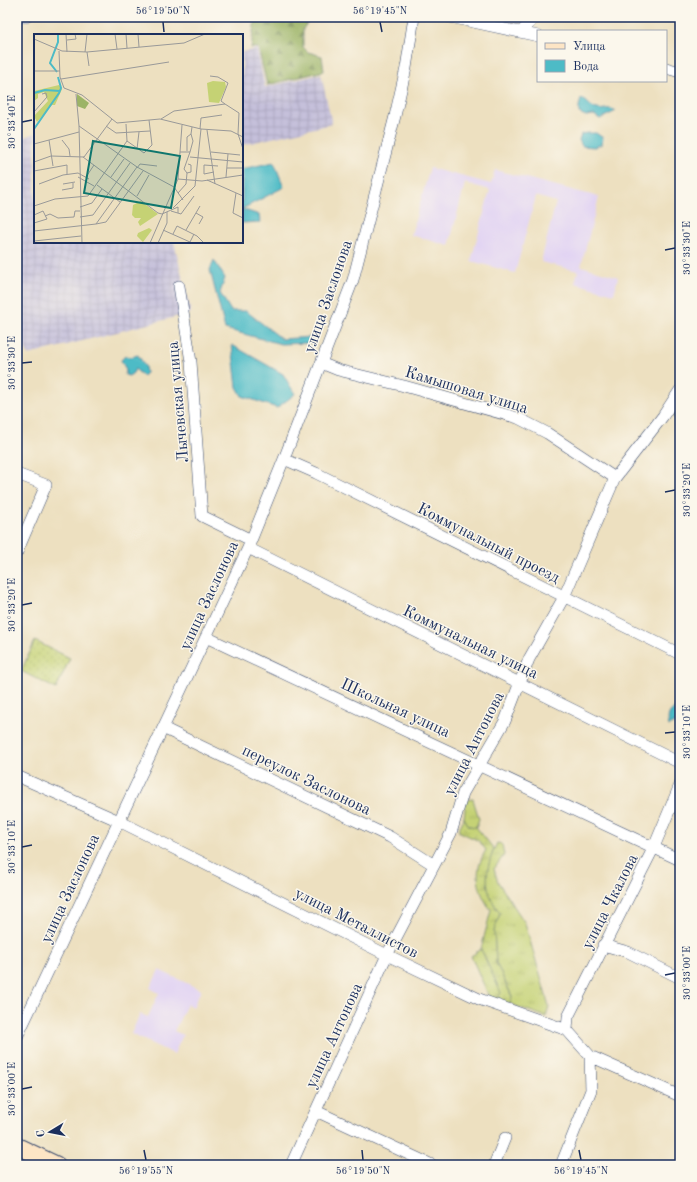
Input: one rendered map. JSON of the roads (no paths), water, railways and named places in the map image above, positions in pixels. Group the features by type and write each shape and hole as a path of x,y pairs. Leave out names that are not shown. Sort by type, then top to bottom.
{"main road":[{"path":"17,1146 57,1165"}],"street":[{"path":"17,17 26,17"},
{"name":"улица Заслонова","path":"17,1037 250,544 284,459 353,280 406,68 414,17"},
{"path":"450,17 537,36"},
{"path":"520,32 535,17"},
{"path":"667,68 680,72"},
{"name":"Лычевская улица","path":"180,286 191,362 202,516"},
{"name":"Камышовая улица","path":"321,363 344,372 404,386 518,418 547,433 615,478"},
{"name":"улица Антонова","path":"291,1165 387,955 450,833 463,793 504,721 529,659 564,597 615,478 663,416 680,390"},
{"name":"Коммунальный проезд","path":"284,459 316,473 680,654"},
{"path":"17,474 46,485 17,552"},
{"name":"Коммунальная улица","path":"202,516 250,544 520,684 680,763"},
{"name":"Школьная улица","path":"206,637 479,764 680,860"},
{"name":"переулок Заслонова","path":"163,728 390,837 434,865"},
{"name":"улица Металлистов","path":"17,776 119,821 387,955 479,999 568,1030"},
{"name":"улица Чкалова","path":"568,1030 568,1017 654,847 680,786"},
{"path":"603,946 628,952 680,978"},
{"path":"568,1030 590,1056 680,1096"},
{"path":"560,1165 590,1090 590,1056"},
{"path":"316,1111 432,1165"},
{"path":"494,1165 505,1138"}],"water":[{"path":"581,99 595,108 611,109 616,111 600,119 594,115 586,116 579,113"},
{"path":"596,133 603,138 602,144 595,147 582,146 579,140 581,134"},
{"path":"274,162 284,187 243,208 243,169"},
{"path":"243,209 259,215 260,222 243,223"},
{"path":"214,260 225,278 220,293 231,311 246,311 282,339 311,337 311,343 281,344 225,329 210,270"},
{"path":"232,345 283,374 295,394 277,408 242,396 237,387"},
{"path":"138,355 145,366 146,373 143,376 135,369 129,376 125,375 126,370 121,360 125,356 131,357"},
{"path":"679,708 679,714 675,723 669,726 668,720 670,712"}]}
